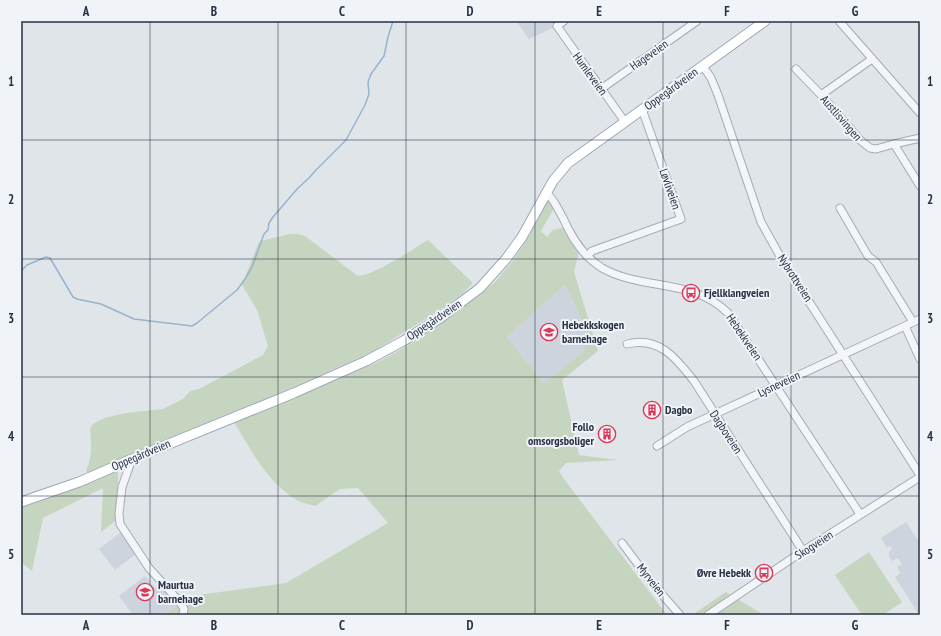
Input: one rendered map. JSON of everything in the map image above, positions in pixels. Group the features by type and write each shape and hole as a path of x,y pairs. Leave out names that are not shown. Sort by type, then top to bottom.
{"main road":[{"name":"Oppegårdveien","path":"21,502 80,482 132,459 294,393 386,352 434,321 480,288 506,259 522,237 556,177 568,163 765,21"}],"street":[{"name":"Humleveien","path":"564,21 557,26 625,122"},
{"name":"Hageveien","path":"601,89 697,21"},
{"path":"839,21 920,113"},
{"path":"821,94 872,59"},
{"name":"Nybrottveien","path":"703,66 711,78 718,95 761,222 781,258 844,354 920,476"},
{"name":"Austlisvingen","path":"796,68 821,94 860,140 870,148 876,149 920,138"},
{"name":"Løvliveien","path":"587,256 592,251 680,219 642,109"},
{"path":"894,144 920,186"},
{"name":"Hebekkveien","path":"546,193 553,200 574,239 587,256 602,268 636,280 696,292 718,304 732,318 860,514"},
{"name":"Lysneveien","path":"657,446 687,427 917,320 876,262 868,256 840,208"},
{"path":"904,326 920,359"},
{"name":"Dagboveien","path":"627,344 646,342 656,345 669,352 680,363 694,381 803,552"},
{"path":"132,459 122,487 119,514 120,524 149,568 180,602 184,609 183,615"},
{"name":"Skogveien","path":"708,615 920,476"},
{"name":"Myrveien","path":"622,543 652,583 680,615"}],"shaded area":[{"path":"516,21 564,21 557,26 529,39"},
{"name":"Hebekkskogen barnehage","path":"565,285 585,327 588,337 583,352 544,383 507,337"},
{"path":"906,522 920,543 920,611 918,613 895,577 900,573 897,567 902,564 898,558 892,561 889,557 889,552 892,549 890,546 887,548 881,538"},
{"name":"Maurtua barnehage","path":"121,532 137,553 115,570 99,549"},
{"name":"Maurtua barnehage","path":"145,576 155,588 161,584 177,606 165,615 133,615 119,596"}],"green space":[{"path":"548,200 554,208 541,231 547,237 553,230 564,227 579,251 574,272 598,351 562,380 579,455 618,460 566,463 559,471 667,615 165,615 177,606 184,597 286,583 388,523 358,488 340,489 315,506 294,499 266,472 234,422 378,362 416,341 494,283 512,262 528,238","holes":["565,285 585,327 588,337 583,352 544,383 507,337"]},
{"path":"290,234 305,236 358,276 365,275 383,267 428,240 473,283 462,294 437,312 372,352 273,396 109,463 89,473 87,472 86,470 90,460 91,449 90,428 95,423 113,416 163,409 183,399 190,391 199,389 263,355 268,346 257,310 242,285 258,244 261,241"},
{"path":"118,470 118,519 101,532 103,488 43,518 32,571 21,562 21,505"},
{"path":"869,552 902,602 883,615 862,615 835,575"},
{"path":"726,592 764,615 692,615"}],"waterway":[{"path":"21,271 27,265 46,257 50,258 73,297 77,299 101,304 134,319 192,326 197,323 237,290 252,267 264,234 268,230 269,223 273,217 298,188 346,140 365,105 369,94 368,82 371,74 384,56 393,21"}],"place":[{"name":"Fjellklangveien","path":"691,293"},
{"name":"Hebekkskogen barnehage","path":"549,332"},
{"name":"Dagbo","path":"652,410"},
{"name":"Follo omsorgsboliger","path":"607,434"},
{"name":"Øvre Hebekk","path":"764,573"},
{"name":"Maurtua barnehage","path":"145,592"}]}
